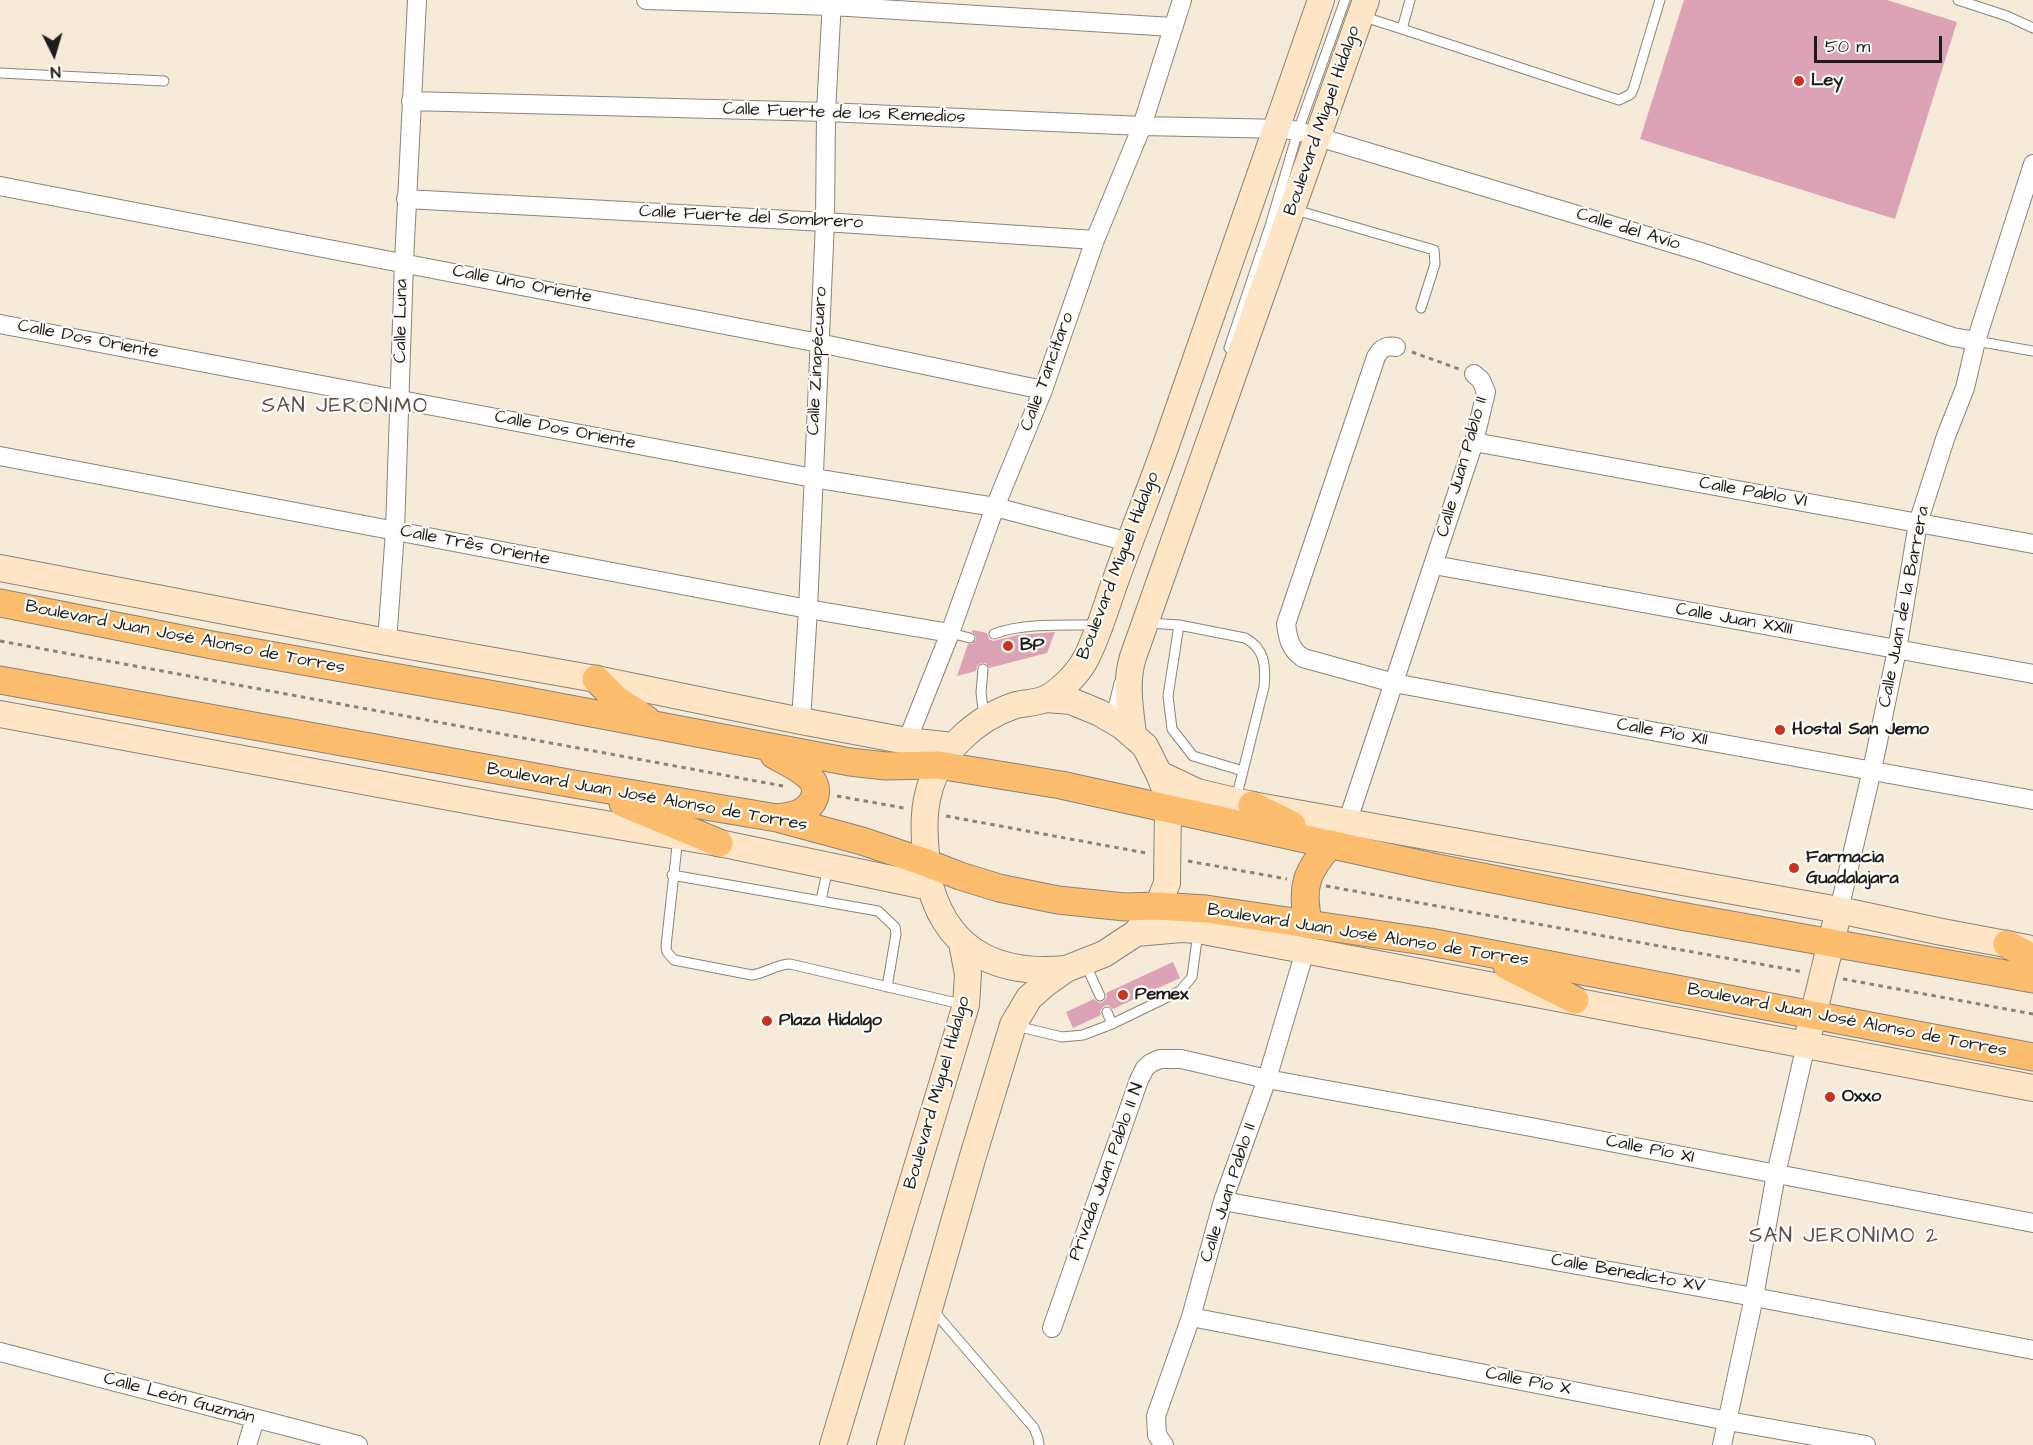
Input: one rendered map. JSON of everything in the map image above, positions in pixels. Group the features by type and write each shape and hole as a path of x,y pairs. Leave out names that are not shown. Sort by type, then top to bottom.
{"main road":[{"name":"Boulevard Juan José Alonso de Torres","path":"0,603 212,645 870,765 901,767 946,755 1061,785 1168,809 1339,834 1437,868 2033,979"},
{"path":"596,679 629,709 657,725"},
{"name":"Boulevard Juan José Alonso de Torres","path":"0,680 574,784 777,818 862,841 928,875 960,876 1048,899 1125,907 1158,906 1240,913 1430,942 2033,1057"},
{"path":"754,745 808,775 813,781 816,792 815,799 810,805 800,813 777,818"},
{"path":"574,784 719,843"},
{"path":"1244,803 1339,834 1315,861 1306,882 1304,898 1309,925"},
{"path":"2007,944 2033,958"},
{"path":"1479,952 1575,1000"}],"street":[{"name":"Calle Luna","path":"387,642 395,531 406,199 417,0"},
{"path":"646,0 832,3 1172,27"},
{"name":"Calle Tancítaro","path":"907,741 950,633 995,507 1043,390 1095,240 1142,126 1182,0"},
{"name":"Boulevard Miguel Hidalgo","path":"1133,734 1128,671 1292,209 1294,131 1321,0"},
{"name":"Calle Zinapécuaro","path":"801,721 825,222 826,112 832,3"},
{"name":"Boulevard Miguel Hidalgo","path":"832,1445 966,1005 970,948 948,924 928,875 924,835 928,793 946,755 985,721 1016,705 1064,698 1090,649 1129,542 1294,131 1357,5"},
{"name":"Calle Fuerte de los Remedios","path":"411,101 826,112 1294,131"},
{"name":"Calle del Avío","path":"1294,131 1701,252 1953,337 1976,340"},
{"name":"Calle Juan de la Barrera","path":"1722,1445 1754,1297 1776,1174 1872,770 1897,650 1918,523 1946,436 1965,388 1976,340 2033,164"},
{"name":"Calle Uno Oriente","path":"0,186 819,343 1043,390"},
{"name":"Calle Fuerte del Sombrero","path":"406,199 825,222 1095,240"},
{"name":"Calle Dos Oriente","path":"0,324 813,478 995,507 1129,542"},
{"name":"Calle Pío XII","path":"1396,346 1384,347 1376,357 1286,624 1287,636 1294,652 1303,658 1394,683 2033,800"},
{"name":"Calle Juan Pablo II","path":"1339,834 1394,683 1474,442 1486,392 1481,380 1474,374"},
{"name":"Calle Pablo VI","path":"1474,442 2033,544"},
{"name":"Calle Três Oriente","path":"0,456 808,609 950,633"},
{"name":"Calle Juan XXIII","path":"1434,565 2033,675"},
{"name":"Boulevard Juan José Alonso de Torres","path":"0,568 387,642 596,679 907,741 946,755"},
{"path":"890,1445 1013,1025 1029,998 1046,983 1123,943 1136,933 1158,906 1167,883 1168,809 1166,791 1154,760 1133,734 1111,718 1064,698"},
{"path":"0,714 300,771 719,843 829,866 928,875"},
{"path":"1159,774 1190,790 1244,803"},
{"name":"Boulevard Juan José Alonso de Torres","path":"1339,834 1512,850 1839,909 2033,949"},
{"name":"Boulevard Juan José Alonso de Torres","path":"1136,933 1180,929 1198,930 2033,1088"},
{"path":"970,948 1033,980 1076,966"},
{"name":"Calle Juan Pablo II","path":"1160,1440 1156,1416 1191,1317 1223,1201 1267,1078 1305,951"},
{"name":"Privada Juan Pablo II N","path":"1052,1328 1145,1068 1160,1059 1180,1059 1267,1078"},
{"name":"Calle Pío XI","path":"1267,1078 2033,1223"},
{"name":"Calle Benedicto XV","path":"1223,1201 2033,1350"},
{"name":"Calle Pío X","path":"1191,1317 1728,1421 1866,1445"},
{"name":"Calle León Guzmán","path":"0,1352 358,1445"},
{"path":"247,1445 255,1419"}],"lane":[{"path":"1225,360 1270,226 1329,0"},
{"path":"1402,29 1410,0"},
{"path":"1357,5 1402,29 1619,100 1631,94 1634,87 1660,0"},
{"path":"1958,0 2007,16 2033,28"},
{"path":"0,73 164,81"},
{"path":"1090,671 1098,656 1294,131"},
{"path":"1292,209 1434,250 1435,264 1421,308"},
{"path":"1976,340 2033,351"},
{"path":"1111,718 1123,662 1176,505"},
{"path":"1145,622 1179,625 1245,638 1254,642 1259,649 1265,670 1264,687 1243,771 1244,803"},
{"path":"994,634 1008,630 1056,625 1099,625"},
{"path":"1179,625 1168,696 1172,729 1193,756 1243,771"},
{"path":"950,633 970,638"},
{"path":"983,669 981,692 985,721"},
{"path":"678,837 672,875 666,946 667,952 674,960 752,975 763,973 782,964 790,964 966,1005"},
{"path":"821,900 829,866"},
{"path":"672,875 878,911 895,927 896,934 887,987"},
{"path":"1013,1025 1052,1036 1083,1035 1180,991 1192,977 1198,930"},
{"path":"843,1445 969,1030 978,977 970,948"},
{"path":"1076,966 1100,996"},
{"path":"881,1445 1008,1015 1033,980"},
{"path":"1107,1012 1112,1023"},
{"path":"930,1306 1034,1428 1039,1445"}],"path":[{"name":"Calle Juan Pablo II","path":"1396,346 1474,374"},
{"path":"0,641 2033,1014"}],"building":[{"name":"Ley","path":"1684,0 1887,0 1957,22 1895,219 1640,139"},
{"name":"BP","path":"973,630 987,633 989,639 993,641 1018,635 1055,632 1047,653 989,668 986,663 981,663 977,666 976,671 957,676 968,644 976,640"},
{"name":"Pemex","path":"1173,962 1180,978 1113,1009 1108,1005 1104,1006 1100,1011 1101,1015 1073,1028 1066,1012 1094,999 1099,1003 1103,1002 1107,997 1106,993"}],"place":[{"name":"Ley","path":"1799,81"},
{"name":"BP","path":"1008,646"},
{"name":"Hostal San Jemo","path":"1780,730"},
{"name":"Farmacia Guadalajara","path":"1794,868"},
{"name":"Pemex","path":"1123,995"},
{"name":"Plaza Hidalgo","path":"767,1021"},
{"name":"Oxxo","path":"1830,1097"}],"district":[{"name":"SAN JERONIMO","path":"345,408"},
{"name":"SAN JERONIMO 2","path":"1844,1238"}]}
